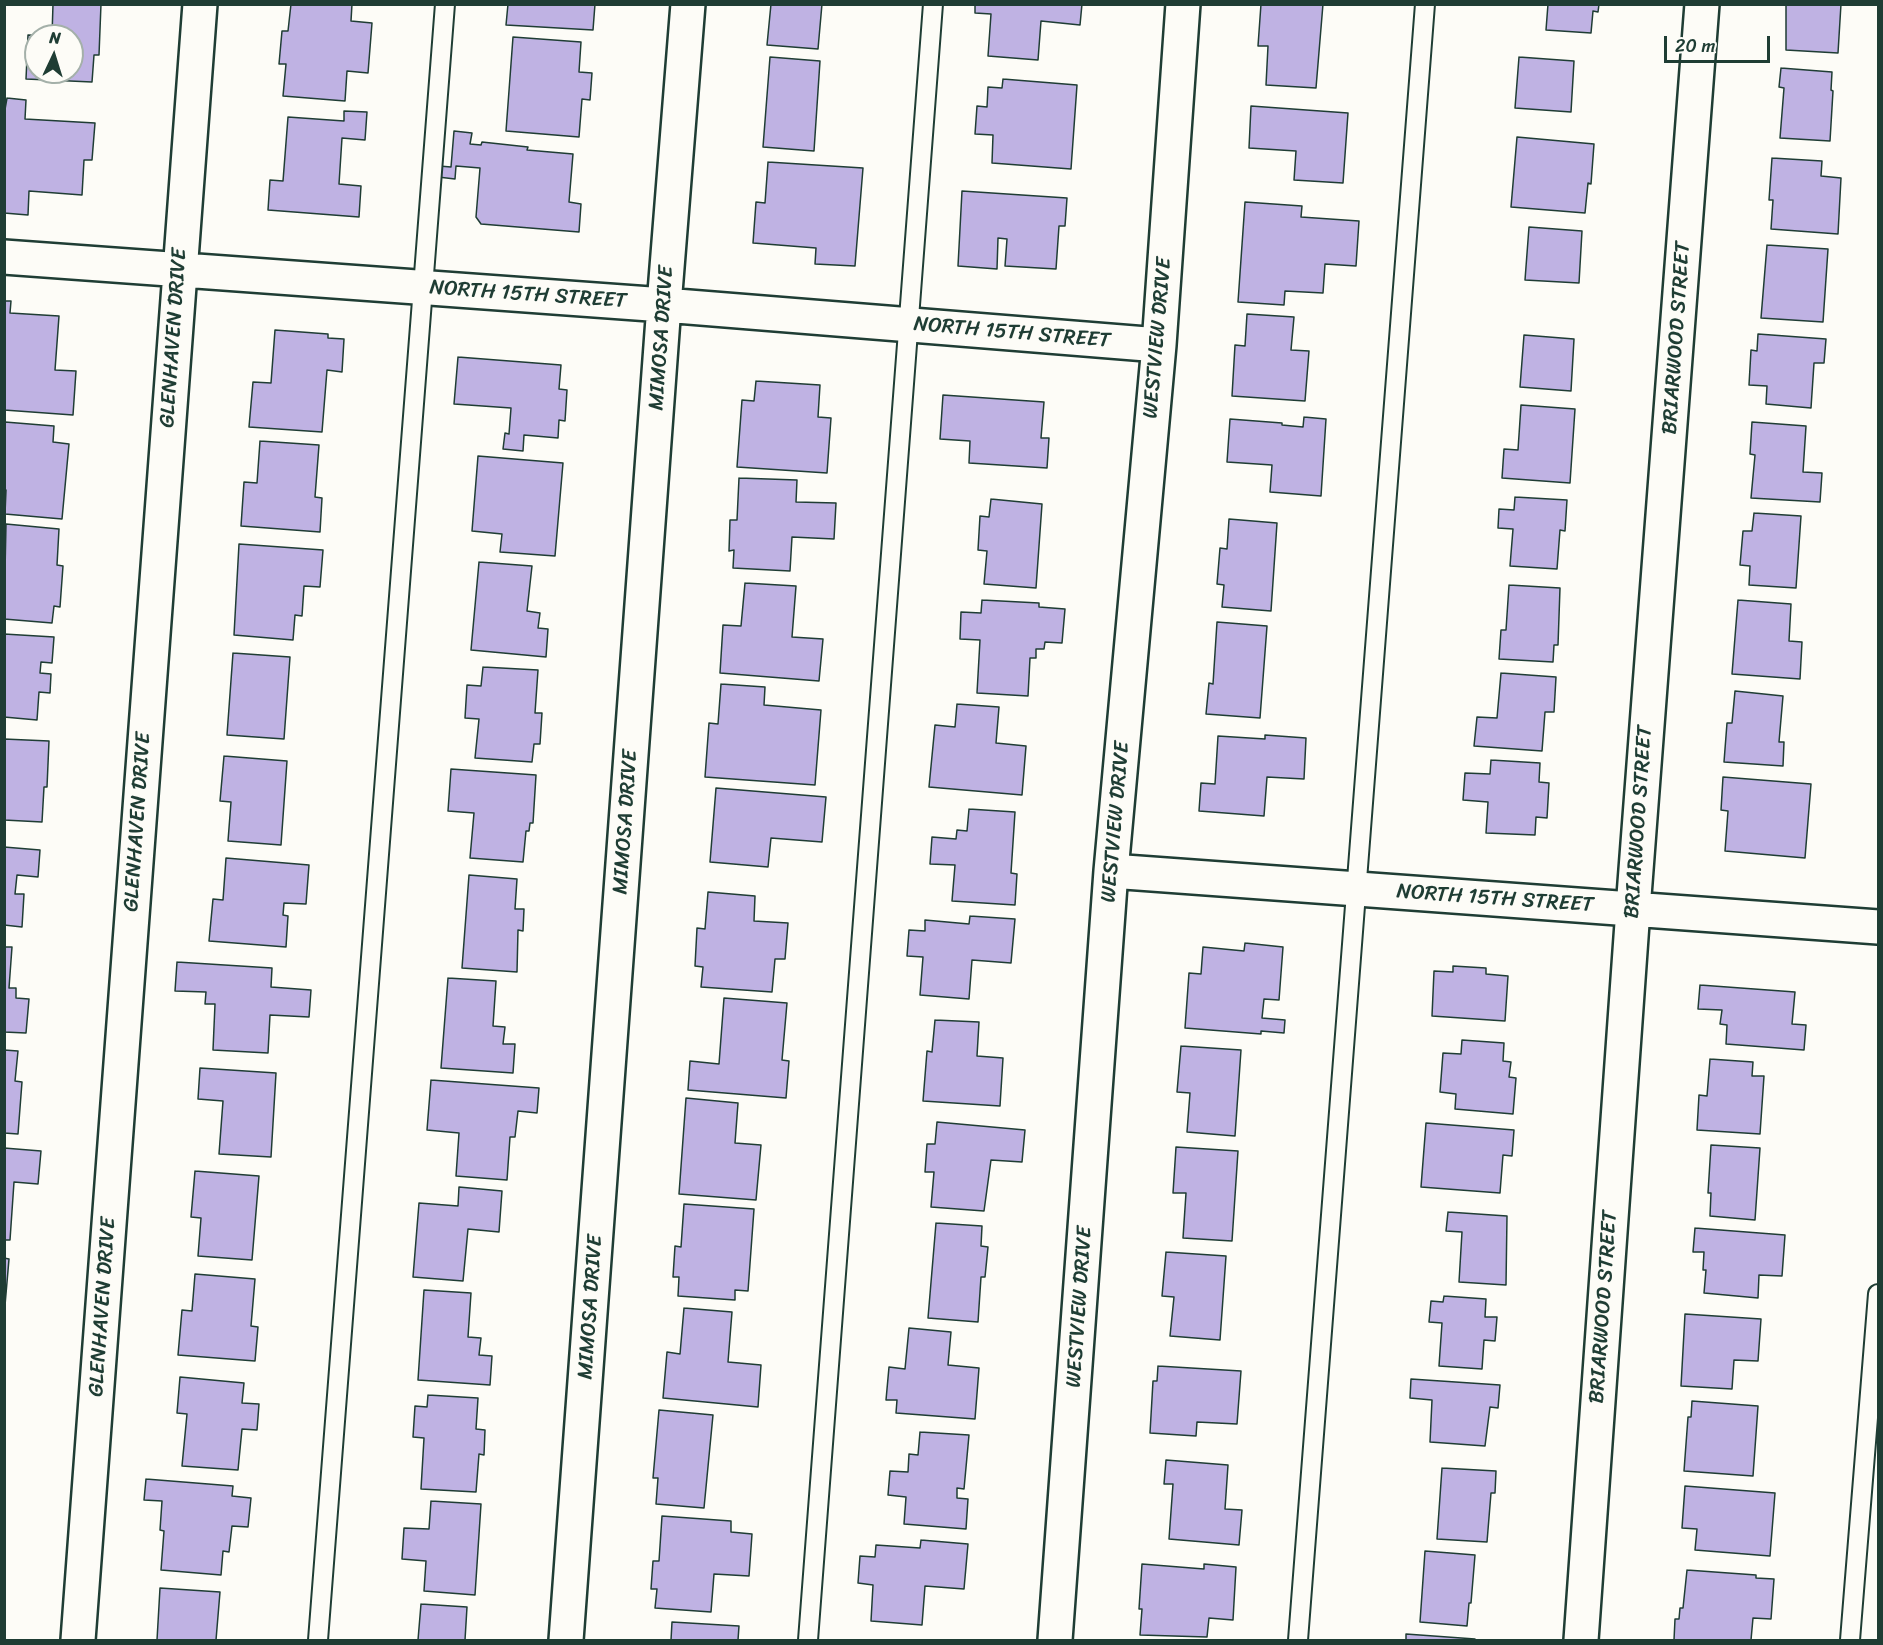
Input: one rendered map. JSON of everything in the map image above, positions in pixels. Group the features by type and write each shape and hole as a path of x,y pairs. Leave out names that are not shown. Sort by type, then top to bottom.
{"street":[{"name":"GLENHAVEN DRIVE","path":"78,1641 200,4"},
{"name":"MIMOSA DRIVE","path":"566,1641 688,4"},
{"name":"WESTVIEW DRIVE","path":"1055,1641 1111,871 1159,345 1183,4"},
{"name":"BRIARWOOD STREET","path":"1581,1641 1633,909 1702,4"},
{"name":"NORTH 15TH STREET","path":"4,257 664,305 1159,345"},
{"name":"NORTH 15TH STREET","path":"1111,871 1878,927"}],"lane":[{"path":"318,1641 445,4"},
{"path":"808,1641 933,4"},
{"path":"1298,1641 1425,4"},
{"path":"1850,1641 1878,1294"}],"building":[{"path":"53,4 101,4 99,55 94,55 92,82 84,82 84,24 52,24"},
{"path":"291,4 352,4 351,21 372,23 368,73 347,71 345,101 283,96 286,64 279,64 282,31 288,31"},
{"path":"508,4 595,4 593,30 506,25"},
{"path":"771,4 822,4 818,49 767,45"},
{"path":"975,4 1082,4 1080,25 1041,21 1038,60 988,56 991,14 975,13"},
{"path":"1261,4 1323,4 1316,88 1266,85 1268,46 1258,46"},
{"path":"1548,4 1599,4 1598,12 1593,11 1591,33 1546,30"},
{"path":"1786,4 1841,4 1838,53 1786,50"},
{"path":"513,37 581,42 579,72 592,73 590,100 582,99 579,137 506,131"},
{"path":"770,57 820,61 814,151 763,147"},
{"path":"1519,57 1574,61 1571,112 1515,108"},
{"path":"1781,68 1832,72 1830,141 1780,138 1784,88 1779,87"},
{"path":"1003,79 1077,85 1071,169 992,163 993,135 975,134 977,106 987,107 988,87 1002,88"},
{"path":"7,98 26,100 25,119 95,123 92,160 84,160 82,195 29,191 28,215 4,213 4,115"},
{"path":"1251,106 1348,113 1343,183 1294,180 1296,151 1249,148"},
{"path":"344,111 367,112 365,140 342,138 339,184 361,186 359,217 268,210 270,180 283,181 288,117 344,121"},
{"path":"454,131 472,133 470,144 481,145 482,142 528,147 527,150 573,154 569,202 581,204 579,232 481,224 476,217 480,168 456,166 455,179 438,177 439,166 451,167"},
{"path":"1517,137 1594,144 1591,184 1588,183 1585,213 1511,207"},
{"path":"1772,158 1822,161 1821,176 1841,178 1838,234 1771,229 1773,200 1769,200"},
{"path":"768,162 863,168 855,266 815,264 816,248 753,243 756,202 765,203"},
{"path":"962,191 1067,198 1065,226 1059,226 1056,269 1005,266 1007,239 998,238 997,269 958,266"},
{"path":"1245,202 1302,206 1301,217 1359,221 1356,266 1325,264 1323,293 1285,291 1284,305 1238,302"},
{"path":"1529,227 1582,231 1579,283 1525,280"},
{"path":"1767,245 1828,249 1823,322 1761,318"},
{"path":"4,301 11,301 10,313 59,316 55,370 76,371 73,415 4,410"},
{"path":"1247,314 1294,317 1291,350 1309,351 1305,401 1232,396 1235,345 1245,346"},
{"path":"275,330 328,334 328,338 344,339 342,372 327,370 322,432 249,427 253,382 271,383"},
{"path":"1758,334 1826,339 1824,363 1814,363 1811,408 1766,404 1767,386 1749,385 1751,350 1757,351"},
{"path":"1524,335 1574,339 1571,391 1520,387"},
{"path":"458,357 561,365 559,389 567,390 565,421 559,420 558,438 524,435 523,451 503,449 505,433 509,434 511,408 454,404"},
{"path":"756,381 820,385 818,417 831,418 827,473 737,467 742,400 754,401"},
{"path":"943,395 1044,402 1041,438 1049,438 1047,468 969,463 970,441 940,439"},
{"path":"1521,405 1575,409 1570,483 1502,478 1504,449 1518,450"},
{"path":"1304,417 1326,419 1321,496 1270,492 1272,465 1227,462 1230,419 1303,427"},
{"path":"5,422 54,426 53,442 69,444 62,519 5,514"},
{"path":"1752,422 1806,426 1803,472 1822,473 1820,502 1751,498 1755,455 1750,454"},
{"path":"260,441 319,445 315,497 322,498 320,532 241,526 244,482 257,483"},
{"path":"478,456 563,463 555,556 500,552 502,534 472,531"},
{"path":"739,478 797,480 796,502 836,503 834,539 792,537 790,571 733,568 734,550 729,551 730,520 737,520"},
{"path":"1515,497 1567,500 1565,531 1560,530 1557,569 1510,566 1513,529 1498,528 1499,509 1514,510"},
{"path":"991,499 1042,504 1036,588 984,584 987,551 978,550 980,516 989,517"},
{"path":"1754,513 1801,516 1796,588 1749,585 1750,566 1740,565 1743,531 1752,531"},
{"path":"1229,519 1277,523 1271,611 1222,607 1224,585 1217,584 1220,548 1227,549"},
{"path":"6,524 59,529 57,565 63,566 60,607 54,606 52,623 4,619"},
{"path":"239,544 323,550 320,587 304,586 302,616 295,615 293,640 234,635"},
{"path":"479,562 532,566 527,611 540,613 538,628 548,629 546,657 471,650"},
{"path":"745,583 796,586 792,637 823,639 819,681 720,673 723,625 741,626"},
{"path":"1509,585 1560,588 1558,645 1554,645 1553,662 1499,659 1501,630 1506,630"},
{"path":"982,600 1039,603 1039,607 1065,609 1062,643 1045,642 1044,649 1036,649 1036,658 1030,658 1028,696 977,693 980,640 960,639 961,612 981,613"},
{"path":"1738,600 1791,604 1789,641 1802,642 1800,679 1732,674"},
{"path":"1217,622 1267,626 1260,718 1206,714 1209,683 1213,684"},
{"path":"4,634 54,637 52,663 41,662 40,673 51,674 50,693 39,692 37,720 4,717"},
{"path":"233,653 290,657 284,739 227,735"},
{"path":"483,667 538,670 535,713 542,713 540,744 534,744 532,762 475,758 479,719 465,718 467,685 481,686"},
{"path":"1501,673 1556,677 1554,712 1545,712 1542,751 1474,746 1477,717 1497,718"},
{"path":"721,684 765,687 764,705 821,710 815,785 705,777 709,723 718,724"},
{"path":"1735,691 1783,696 1779,742 1784,742 1783,766 1724,762 1727,723 1732,723"},
{"path":"957,704 999,707 996,743 1026,746 1022,795 929,787 935,725 955,727"},
{"path":"1265,735 1306,738 1304,779 1267,777 1264,816 1199,811 1201,783 1215,784 1218,736 1265,739"},
{"path":"4,739 49,741 47,787 44,787 42,822 4,820"},
{"path":"224,756 287,761 281,845 228,841 231,802 220,801"},
{"path":"1491,760 1540,763 1539,782 1549,783 1547,818 1536,817 1535,835 1486,833 1488,802 1463,800 1465,773 1490,774"},
{"path":"451,769 536,775 533,823 530,823 529,831 526,831 523,862 470,858 474,813 448,811"},
{"path":"1723,777 1811,784 1805,858 1725,851 1728,811 1721,810"},
{"path":"716,788 826,797 822,842 771,838 768,867 710,862"},
{"path":"969,809 1015,812 1011,873 1017,874 1015,905 952,901 955,865 930,864 932,837 956,839 957,830 967,831"},
{"path":"4,847 40,850 38,877 17,875 15,894 24,894 22,927 4,925"},
{"path":"226,858 309,865 306,904 284,903 283,915 288,916 286,947 209,941 213,899 223,900"},
{"path":"469,875 517,879 515,909 524,909 523,931 518,930 517,972 462,968"},
{"path":"708,892 755,896 754,921 788,923 785,959 775,959 772,992 701,987 703,967 695,966 697,928 705,929"},
{"path":"970,916 1015,919 1011,963 972,960 969,999 920,995 923,957 907,956 909,930 925,931 925,920 969,924"},
{"path":"1245,943 1283,947 1279,1000 1264,999 1262,1018 1285,1020 1284,1033 1261,1031 1261,1034 1185,1028 1189,973 1201,974 1203,947 1244,951"},
{"path":"4,947 12,947 9,988 16,988 16,998 29,999 26,1033 4,1032"},
{"path":"177,962 272,968 271,987 311,990 309,1017 270,1015 268,1053 213,1050 215,1004 205,1004 206,992 175,991"},
{"path":"1453,966 1486,968 1486,974 1508,976 1505,1021 1432,1016 1434,971 1453,972"},
{"path":"448,978 496,981 493,1026 505,1027 503,1044 515,1044 513,1073 441,1068"},
{"path":"1700,985 1795,992 1792,1024 1806,1025 1804,1050 1726,1044 1727,1025 1720,1024 1722,1010 1698,1009"},
{"path":"724,998 787,1003 782,1060 789,1061 786,1098 688,1090 690,1061 719,1064"},
{"path":"935,1020 979,1022 977,1056 1003,1058 1000,1106 923,1101 927,1051 932,1052"},
{"path":"1462,1040 1504,1043 1503,1061 1511,1062 1509,1077 1516,1078 1513,1114 1455,1109 1456,1094 1440,1092 1443,1053 1461,1054"},
{"path":"1181,1046 1241,1050 1235,1136 1187,1132 1190,1093 1177,1092"},
{"path":"4,1050 18,1051 15,1081 22,1082 18,1134 4,1133"},
{"path":"1710,1059 1753,1062 1752,1076 1764,1076 1760,1134 1697,1130 1699,1095 1707,1096"},
{"path":"200,1068 276,1073 271,1157 219,1154 223,1101 198,1099"},
{"path":"431,1080 539,1088 537,1113 518,1111 515,1137 510,1137 507,1180 456,1176 459,1133 427,1130"},
{"path":"686,1098 738,1103 735,1143 761,1145 756,1200 679,1194"},
{"path":"937,1122 1025,1130 1022,1162 991,1160 984,1211 931,1207 934,1172 925,1172 927,1144 935,1144"},
{"path":"1426,1123 1514,1130 1512,1156 1503,1155 1500,1193 1421,1187"},
{"path":"1711,1145 1760,1148 1755,1220 1710,1216 1711,1193 1708,1193"},
{"path":"1176,1147 1238,1151 1232,1241 1183,1238 1186,1193 1173,1193"},
{"path":"4,1148 41,1151 38,1184 14,1182 10,1240 4,1240"},
{"path":"195,1171 259,1176 252,1260 198,1256 201,1218 191,1217"},
{"path":"459,1187 502,1191 499,1232 468,1229 463,1281 413,1277 419,1203 458,1206"},
{"path":"684,1204 754,1209 748,1291 735,1290 735,1300 678,1296 679,1277 673,1277 675,1246 681,1247"},
{"path":"1448,1212 1507,1216 1506,1285 1459,1282 1462,1232 1446,1231"},
{"path":"936,1223 982,1226 981,1246 988,1247 985,1277 981,1277 978,1322 928,1318"},
{"path":"1695,1228 1785,1235 1782,1276 1759,1275 1758,1298 1704,1293 1706,1270 1703,1270 1704,1252 1693,1252"},
{"path":"1166,1252 1226,1256 1220,1340 1170,1336 1174,1297 1162,1296"},
{"path":"4,1258 9,1259 4,1317"},
{"path":"195,1274 255,1279 251,1326 258,1327 255,1361 178,1355 182,1310 192,1311"},
{"path":"424,1290 471,1293 468,1337 481,1338 479,1355 492,1356 490,1385 418,1380"},
{"path":"1444,1296 1486,1299 1485,1317 1497,1317 1495,1341 1484,1340 1482,1369 1439,1366 1442,1323 1429,1322 1431,1301 1443,1302"},
{"path":"684,1308 732,1312 728,1362 761,1365 758,1407 663,1398 667,1352 680,1354"},
{"path":"1685,1314 1761,1319 1758,1361 1734,1360 1732,1389 1681,1386"},
{"path":"909,1328 951,1332 948,1365 979,1368 975,1419 896,1413 897,1400 886,1400 889,1367 905,1369"},
{"path":"1158,1366 1241,1371 1237,1424 1197,1422 1196,1436 1150,1433 1153,1381 1157,1381"},
{"path":"180,1377 244,1383 242,1403 259,1404 257,1430 242,1429 238,1470 182,1466 187,1414 177,1413"},
{"path":"1411,1379 1500,1385 1498,1408 1490,1407 1485,1446 1430,1442 1432,1400 1410,1398"},
{"path":"428,1395 478,1398 476,1429 485,1430 484,1455 479,1454 476,1492 421,1489 424,1438 413,1437 415,1406 427,1407"},
{"path":"1692,1401 1758,1406 1753,1476 1684,1471 1688,1417 1691,1417"},
{"path":"659,1410 713,1415 704,1508 656,1504 658,1478 653,1478"},
{"path":"920,1432 969,1435 964,1489 957,1488 957,1498 968,1499 966,1529 904,1524 906,1497 888,1495 890,1471 908,1472 909,1454 918,1455"},
{"path":"1166,1460 1228,1465 1225,1509 1242,1510 1239,1545 1169,1539 1173,1484 1164,1484"},
{"path":"1442,1468 1496,1471 1495,1493 1491,1493 1487,1542 1437,1539"},
{"path":"146,1479 233,1486 232,1496 251,1498 248,1527 232,1526 229,1552 223,1551 221,1575 161,1570 164,1531 160,1530 162,1501 144,1500"},
{"path":"1685,1486 1775,1493 1770,1556 1695,1550 1697,1529 1682,1528"},
{"path":"431,1501 481,1504 475,1595 424,1591 426,1561 402,1559 404,1528 429,1529"},
{"path":"662,1516 731,1521 731,1532 752,1534 749,1576 714,1574 711,1612 655,1608 657,1589 651,1589 653,1561 659,1561"},
{"path":"921,1540 968,1544 964,1589 925,1586 922,1625 871,1621 873,1585 858,1583 860,1556 875,1557 876,1545 920,1548"},
{"path":"1425,1551 1475,1555 1467,1626 1420,1622"},
{"path":"1142,1564 1204,1569 1204,1564 1236,1567 1233,1620 1209,1618 1207,1637 1140,1635"},
{"path":"1687,1570 1756,1575 1756,1578 1774,1579 1771,1619 1753,1618 1751,1640 1674,1640 1675,1619 1679,1619 1680,1608 1683,1608"},
{"path":"160,1588 220,1592 216,1640 157,1640"},
{"path":"421,1604 467,1607 465,1640 418,1640"},
{"path":"672,1622 739,1626 738,1640 671,1640"},
{"path":"1406,1634 1475,1639 1475,1640 1406,1640"}]}
